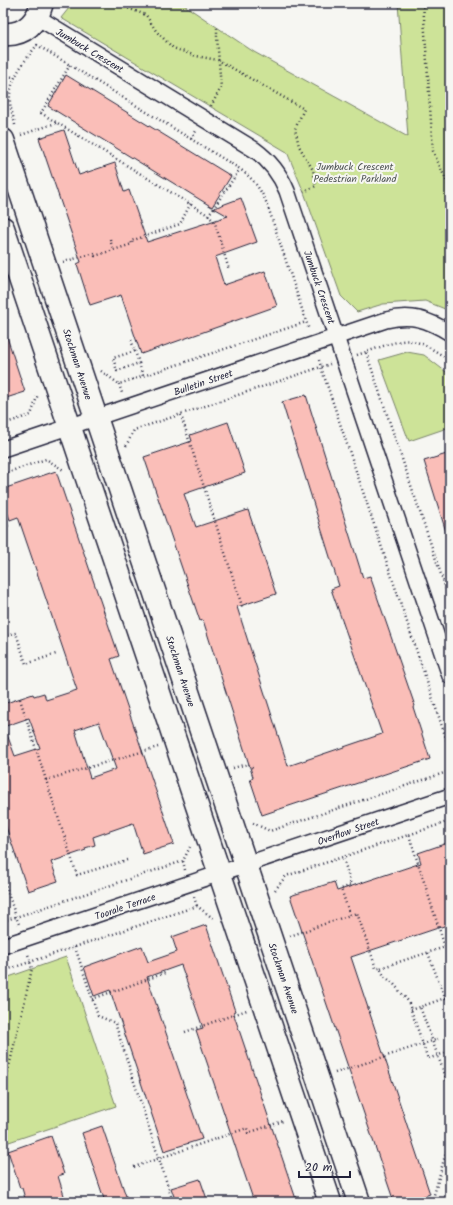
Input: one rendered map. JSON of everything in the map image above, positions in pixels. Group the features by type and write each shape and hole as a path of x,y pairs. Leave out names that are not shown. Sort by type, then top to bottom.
{"street":[{"path":"5,39 27,28 34,22 39,10"},
{"name":"Jumbuck Crescent","path":"39,10 203,119 264,157 278,172 289,197 450,676"},
{"name":"Stockman Avenue","path":"13,137 96,418 359,1202"},
{"path":"3,228 330,1202"},
{"name":"Bulletin Street","path":"3,449 386,320 408,317 429,321 450,333"},
{"name":"Overflow Street","path":"246,865 450,796"},
{"name":"Toorale Terrace","path":"3,946 246,865"}],"path":[{"path":"105,3 122,6 146,15 156,31 173,48 196,56 218,60 304,109 295,129 299,146 313,170 316,186 303,193 289,197"},
{"path":"423,3 434,151 450,190"},
{"path":"191,139 221,88 217,28"},
{"path":"58,122 13,137 10,94 14,77 37,45 240,169 252,178 267,204 306,322 119,384 98,368"},
{"path":"70,65 41,113 191,202 208,215 215,223 229,270"},
{"path":"3,76 14,77"},
{"path":"208,215 240,169"},
{"path":"59,256 61,263 94,253 95,256 132,244 131,241 180,224 191,202"},
{"path":"110,239 113,250"},
{"path":"131,340 143,376"},
{"path":"450,361 414,341 403,341 366,352 450,601"},
{"path":"135,351 113,358 117,371 139,363"},
{"path":"125,448 134,430 321,367 450,750"},
{"path":"3,424 31,415 39,392"},
{"path":"181,415 243,609"},
{"path":"3,474 46,459 66,473"},
{"path":"3,516 5,527 11,525"},
{"path":"3,636 16,633 26,664 56,654"},
{"path":"20,699 77,875 127,860"},
{"path":"46,780 158,746 161,754"},
{"path":"230,761 232,769 247,764 255,769"},
{"path":"250,822 270,831 450,771"},
{"path":"274,891 286,876 450,821"},
{"path":"289,936 357,913 376,968 428,953 445,946 409,835"},
{"path":"3,921 183,861 192,844"},
{"path":"343,857 350,885 340,889 350,915"},
{"path":"3,878 32,968 3,1092"},
{"path":"430,901 434,900"},
{"path":"3,972 197,906 217,922"},
{"path":"287,929 292,944"},
{"path":"75,947 98,1016 115,1023 173,1202"},
{"path":"411,1010 445,998 428,953"},
{"path":"380,968 384,976 393,983 408,1001 428,1059 450,1051"},
{"path":"92,999 165,973"},
{"path":"420,1007 450,1089"},
{"path":"185,1032 247,1010"},
{"path":"337,1080 334,1072 438,1039"},
{"path":"134,1167 247,1128 248,1133 285,1120"},
{"path":"432,1202 450,1138"}],"green space":[{"name":"Jumbuck Crescent Pedestrian Parkland","path":"67,3 181,3 254,52 408,137 398,3 450,3 450,311 425,301 383,304 357,312 341,296 305,195 287,152 61,18 69,8"},
{"path":"407,352 424,355 450,375 450,427 409,441 379,360"},
{"path":"66,957 116,1106 3,1144 3,979"}],"building":[{"path":"66,75 231,176 212,207 48,106"},
{"path":"64,130 79,175 115,163 124,192 129,190 147,242 228,216 214,208 241,198 257,242 215,257 224,285 265,271 277,306 141,354 121,295 90,305 77,264 81,262 39,138"},
{"path":"6,334 25,392 3,399 3,335"},
{"path":"306,395 363,578 370,576 415,706 413,707 430,759 262,815 250,779 253,777 203,620 200,621 144,457 192,441 190,435 228,422 245,473 184,494 196,527 248,510 276,594 237,607 288,766 382,734 331,589 339,586 282,402"},
{"path":"450,453 450,534 447,535 424,461"},
{"path":"56,471 119,656 111,659 174,844 143,854 133,823 93,837 95,845 85,848 86,850 51,862 58,881 28,891 3,818 3,729 5,729 15,756 40,748 29,718 3,727 3,704 33,694 34,696 44,693 46,700 77,690 18,517 10,520 3,500 3,489","holes":["99,722 116,769 90,778 75,730"]},
{"path":"450,842 450,924 351,957 430,1194 406,1202 394,1202 290,896 334,882 337,891 421,863 418,853"},
{"path":"206,925 235,1011 233,1012 297,1202 254,1202 196,1030 203,1028 181,965 147,977 202,1139 164,1151 110,990 94,996 84,967 142,946 148,962 177,952 172,937"},
{"path":"102,1126 128,1202 105,1202 82,1133"},
{"path":"51,1136 64,1174 58,1176 66,1202 26,1202 8,1151"},
{"path":"200,1179 208,1202 176,1202 171,1188"}]}
